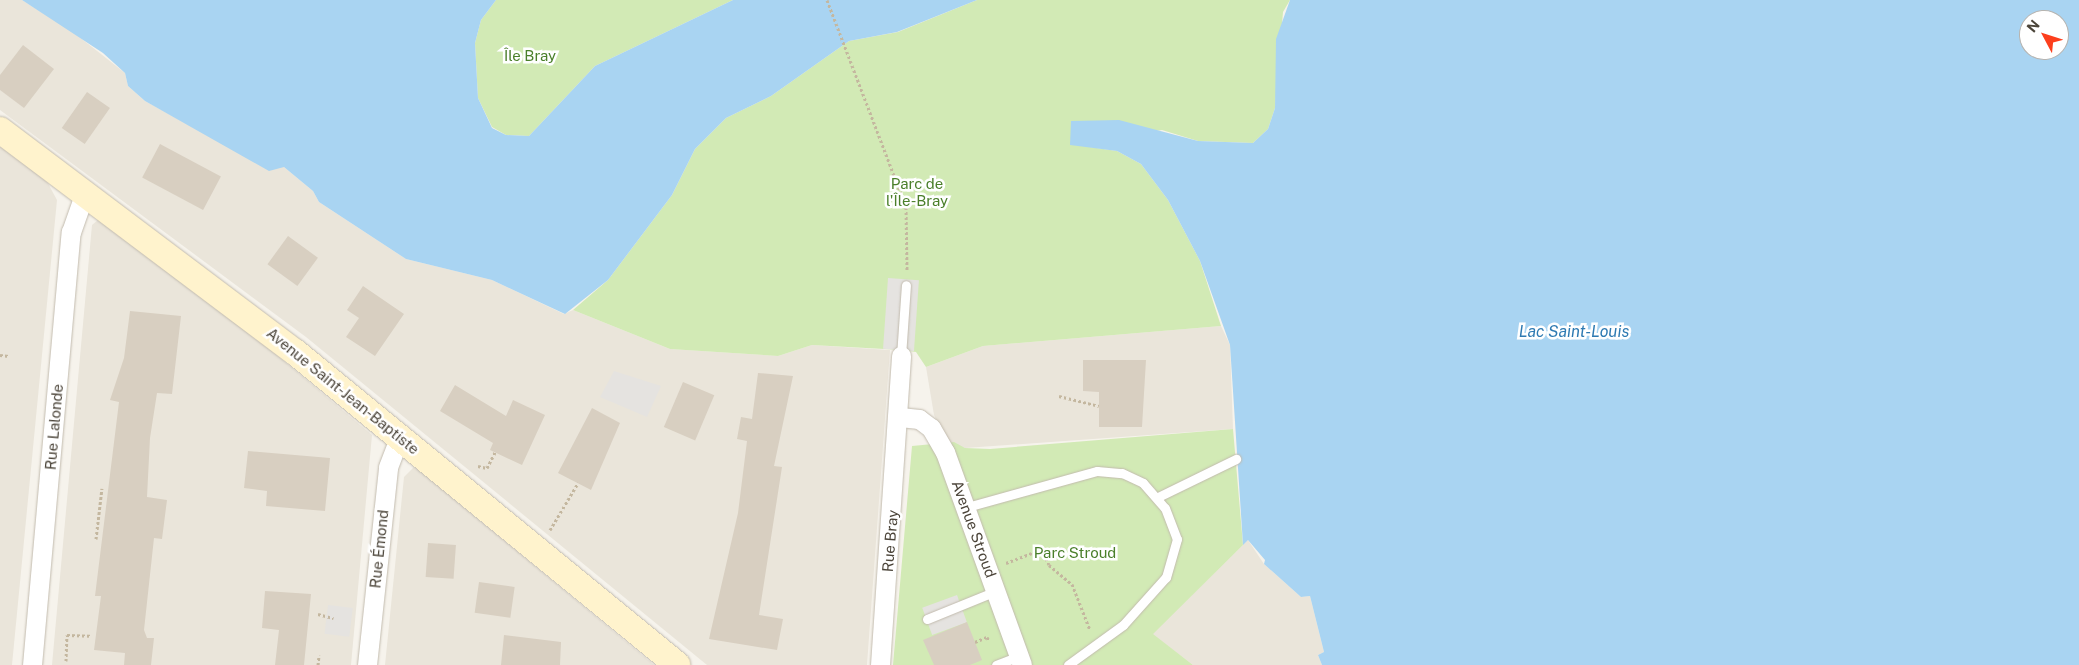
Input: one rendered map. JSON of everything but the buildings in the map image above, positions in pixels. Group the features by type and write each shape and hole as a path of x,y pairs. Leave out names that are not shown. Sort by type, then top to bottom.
{"street":[{"name":"Avenue Saint-Jean-Baptiste","path":"0,130 85,192 400,436 677,665"},
{"name":"Rue Lalonde","path":"32,665 71,232 85,192"},
{"name":"Rue Bray","path":"880,665 900,417 902,356"},
{"name":"Avenue Stroud","path":"900,417 919,419 939,439 967,507 1020,661"},
{"name":"Rue Émond","path":"368,665 388,467 400,436"}],"lane":[{"path":"902,356 906,285"},
{"path":"1158,497 1236,459"},
{"path":"967,507 1097,471 1134,478 1158,497 1175,530 1172,566 1153,593 1096,647 1068,665"},
{"path":"927,619 996,591"},
{"path":"997,665 1020,661"}],"path":[{"path":"827,0 906,207 906,285"},
{"path":"0,355 9,356"},
{"path":"1059,396 1099,406"},
{"path":"478,466 487,468 495,452"},
{"path":"546,536 578,484"},
{"path":"96,539 102,488"},
{"path":"989,570 1042,549 1049,565 1072,584 1096,647"},
{"path":"318,614 333,618"},
{"path":"66,661 67,635 90,636"},
{"path":"975,642 987,637 997,665"},
{"path":"318,665 319,655"}],"shaded area":[{"path":"0,0 22,0 73,32 125,73 128,86 145,101 240,153 284,167 313,191 319,202 406,259 492,280 564,314 573,310 670,349 778,356 812,345 890,350 867,665 707,665 306,337 0,110"},
{"path":"0,146 45,178 57,200 12,665 0,665"},
{"path":"98,220 242,326 372,435 351,665 52,665 92,225"},
{"path":"888,278 919,280 914,351 883,349"},
{"path":"1221,326 1230,345 1233,429 965,448 947,442 934,415 926,367 983,346"},
{"path":"614,371 661,386 647,417 600,397"},
{"path":"414,467 654,665 385,665 404,477"},
{"path":"1248,540 1264,564 1301,597 1310,596 1324,652 1318,655 1322,665 1193,665 1152,634"},
{"path":"957,595 967,622 932,635 922,608"},
{"path":"328,605 353,608 349,637 324,634"}],"green space":[{"name":"Île Bray","path":"496,0 733,0 595,66 529,136 506,135 492,127 478,98 475,43 481,20"},
{"name":"Parc de l'Île-Bray","path":"977,0 1290,0 1283,12 1275,108 1268,129 1253,143 1198,141 1162,130 1070,144 1117,151 1141,164 1168,200 1200,261 1221,326 983,346 926,367 916,352 902,350 812,345 778,356 670,349 573,310 608,280 672,195 695,149 726,118 771,96 849,41 898,32"},
{"name":"Parc Stroud","path":"1233,429 1243,545 1153,634 1193,665 893,665 912,446 954,442 965,448 990,449"}],"water":[{"path":"22,0 496,0 481,20 475,43 478,98 492,128 506,135 529,136 595,66 733,0 977,0 897,32 849,41 771,96 726,118 695,149 672,195 608,280 565,314 492,280 406,259 319,202 313,191 284,167 269,171 145,101 128,86 125,73 103,53"},
{"name":"Lac Saint-Louis","path":"1290,0 2079,0 2079,665 1322,665 1318,655 1324,652 1310,596 1301,597 1264,564 1265,560 1248,540 1243,545 1230,345 1200,261 1168,200 1141,164 1117,151 1070,145 1071,121 1119,120 1198,141 1253,143 1268,129 1275,108 1276,39"}]}
